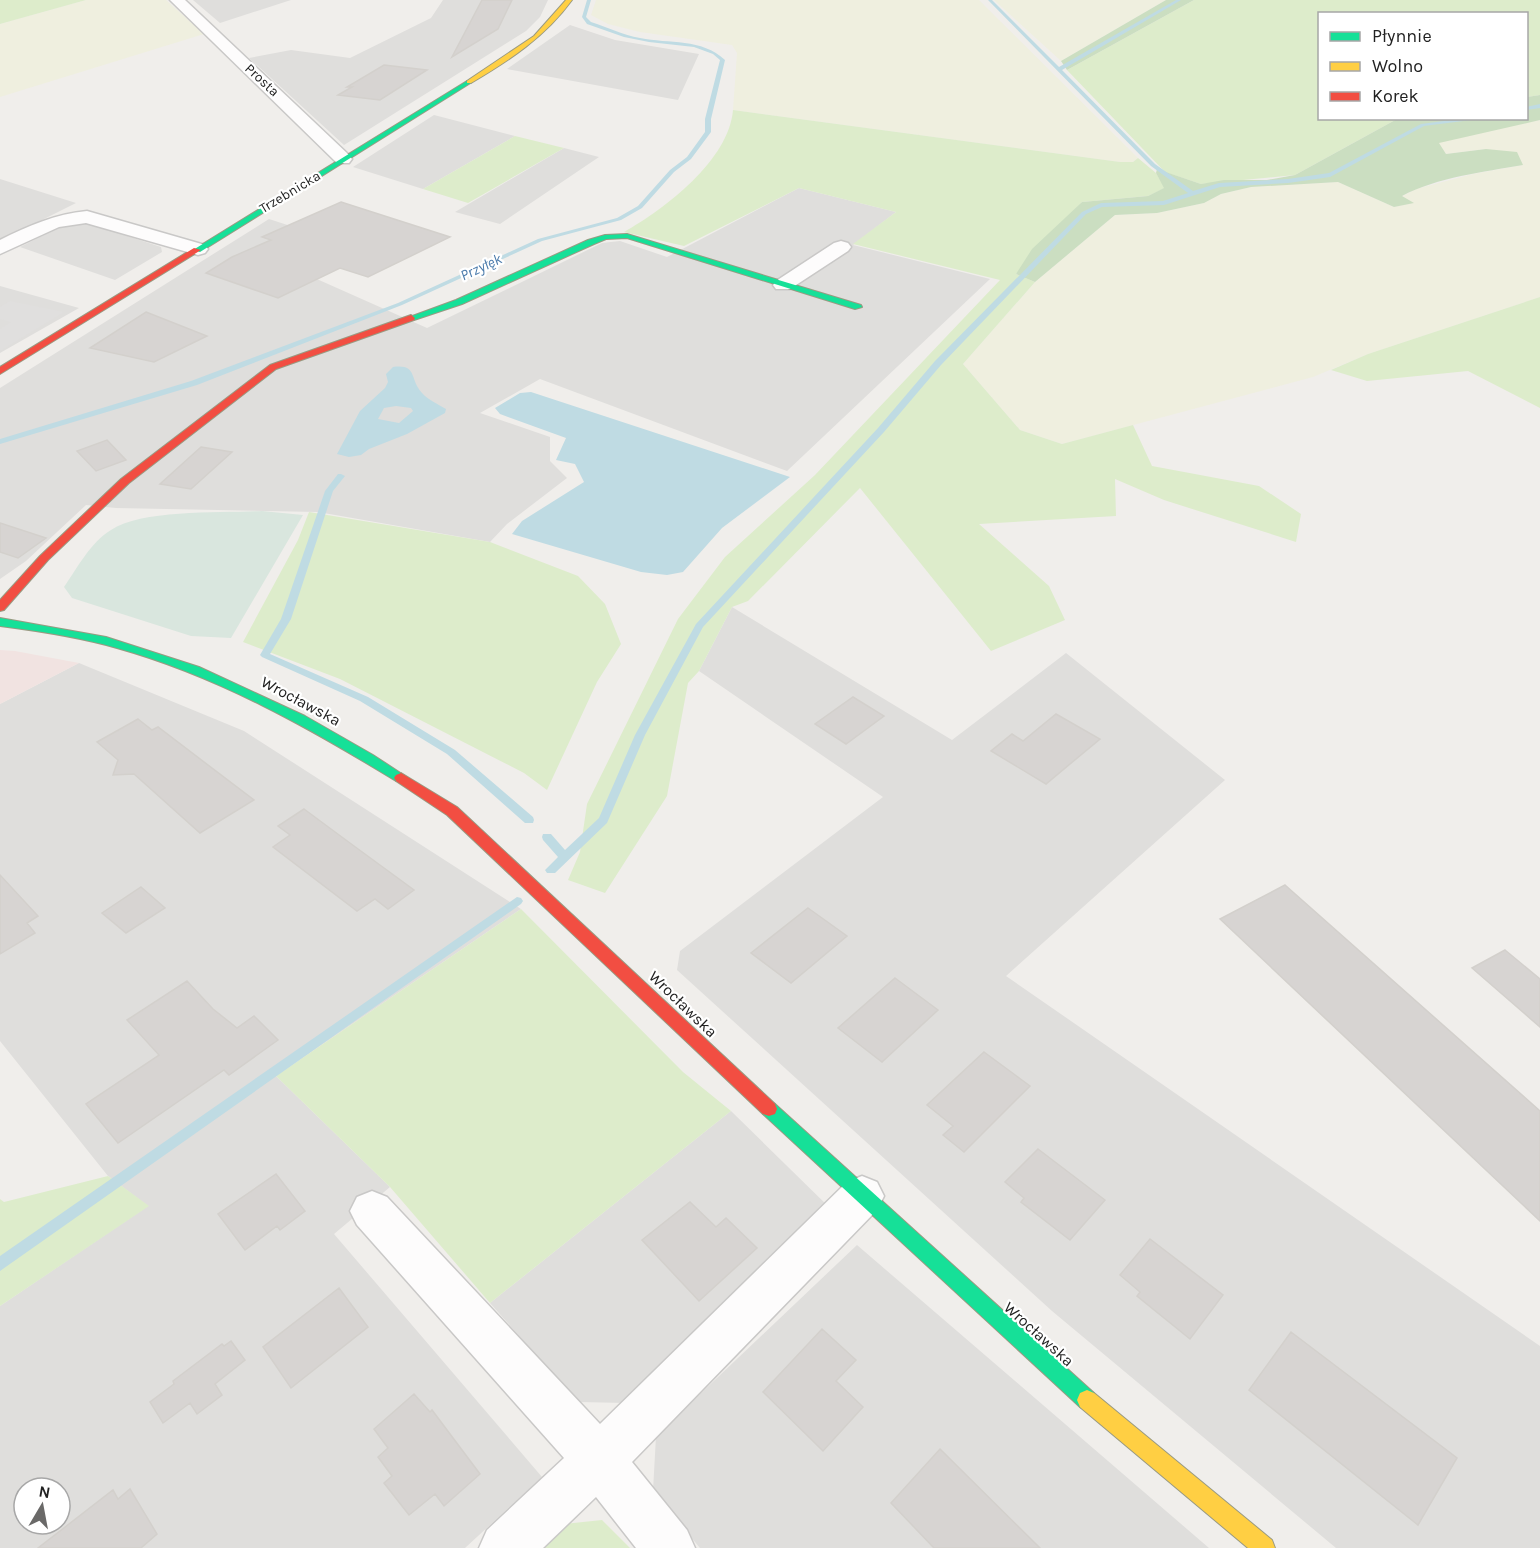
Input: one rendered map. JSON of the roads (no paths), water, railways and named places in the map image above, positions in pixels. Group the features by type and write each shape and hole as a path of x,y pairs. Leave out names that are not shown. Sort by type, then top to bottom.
{"street":[{"name":"Trzebnicka","path":"0,371 538,37 554,23 569,0"},
{"name":"Prosta","path":"184,1 343,159"},
{"path":"0,248 52,222 68,217 87,217 198,249"},
{"path":"0,607 44,558 125,481 273,367 310,352 440,310 605,237 627,236 858,307"},
{"path":"783,285 841,247"},
{"name":"Wrocławska","path":"0,622 51,627 104,638 180,662 274,704 378,763 452,811 862,1196 1083,1396 1264,1548"},
{"path":"505,1548 599,1460 862,1196"},
{"path":"372,1211 599,1460 669,1548"}],"water":[{"path":"393,367 410,370 422,393 446,409 445,413 361,455 349,457 337,454 360,411 385,388 388,382 386,374","holes":["396,406 411,408 413,411 399,423 378,419 384,408"]},
{"path":"531,392 790,477 722,528 683,572 667,575 641,572 512,534 522,521 584,482 575,464 556,460 566,438 500,414 495,408 520,393"}],"waterway":[{"name":"Przyłęk","path":"0,442 194,383 400,304 540,240 619,219 640,207 672,171 689,158 708,132 708,119 723,60 715,53 705,49 638,39 589,23 584,17 589,0"},
{"path":"990,0 1153,165 1193,194"},
{"path":"1059,69 1179,0"},
{"path":"1528,109 1540,106"},
{"path":"1193,194 1219,185 1288,181 1330,175 1423,125 1467,120"},
{"path":"565,857 603,820 640,735 699,626 881,430 938,363 1084,213 1101,205 1164,203 1193,194"},
{"path":"341,476 329,491 286,619 265,655 364,699 451,752 529,820"},
{"path":"547,837 565,857"},
{"path":"551,870 565,857"},
{"path":"0,1264 517,901"}]}
